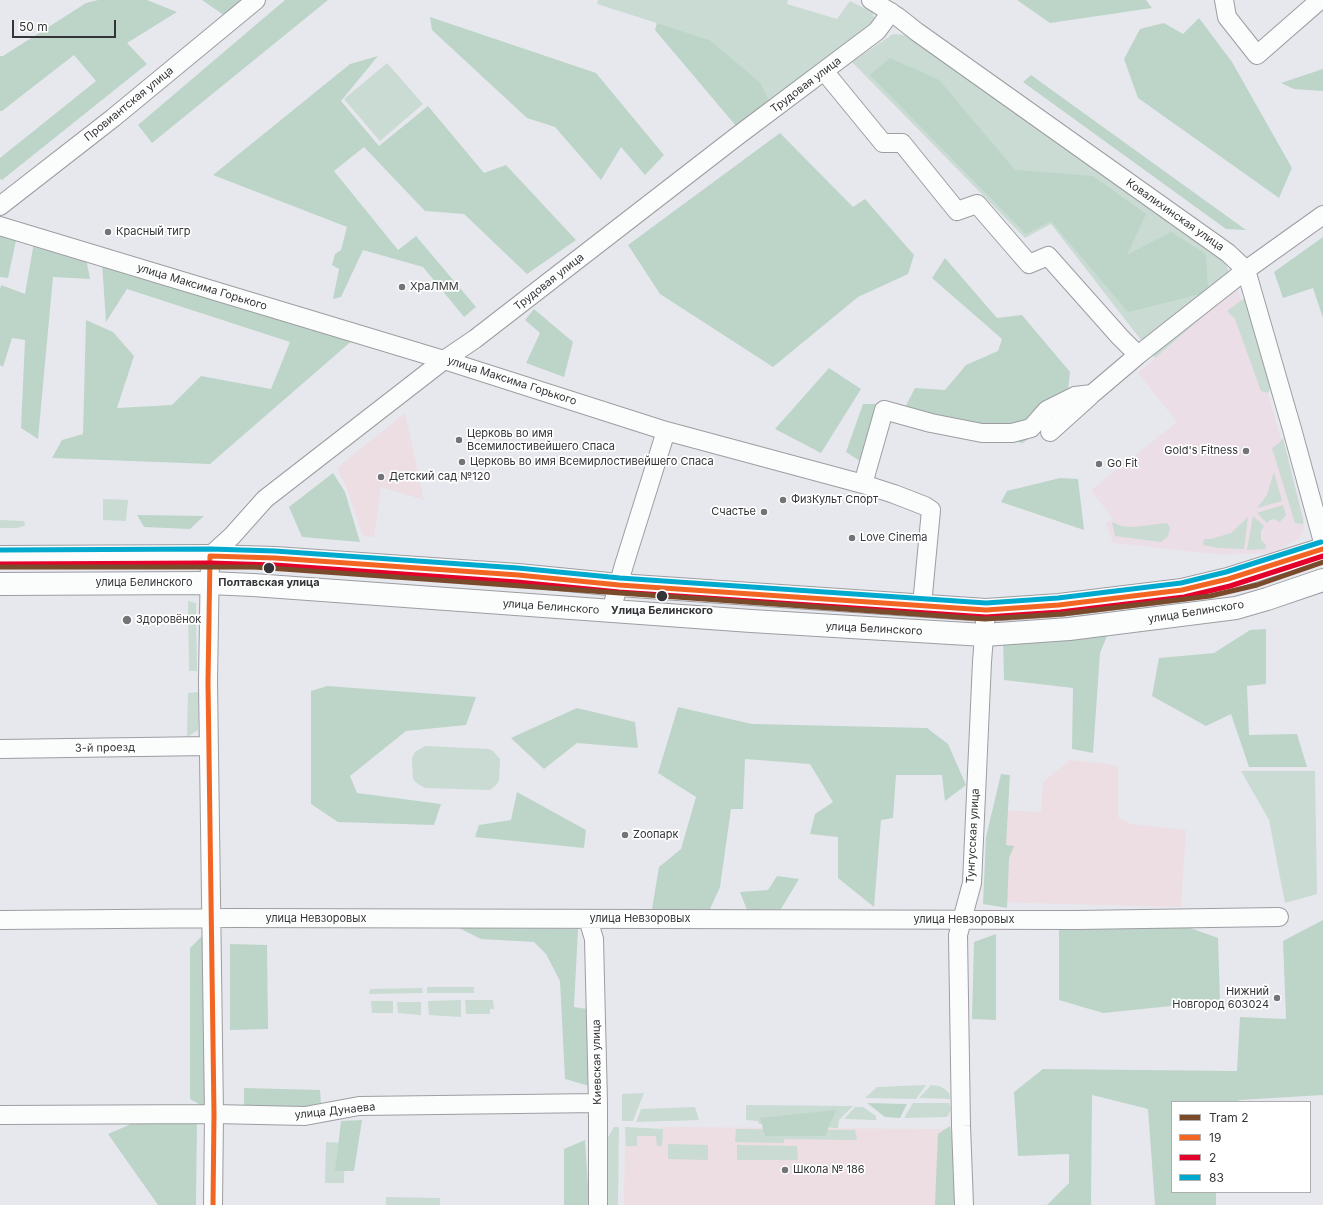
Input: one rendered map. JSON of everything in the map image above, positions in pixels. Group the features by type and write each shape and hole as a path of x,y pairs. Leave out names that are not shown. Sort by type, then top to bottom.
{"main road":[{"path":"0,557 210,556 275,558 518,575 619,585 986,610 1059,605 1182,590 1228,579 1323,549"},
{"name":"улица Белинского","path":"0,584 209,583 254,585 751,621 984,635 1069,629 1236,608 1323,580"}],"street":[{"name":"Провиантская улица","path":"0,206 113,118 256,0"},
{"name":"Ковалихинская улица","path":"871,0 891,12 1228,253 1246,270"},
{"path":"1224,0 1227,17 1257,55 1320,0"},
{"name":"Трудовая улица","path":"210,556 232,536 265,499 444,360 475,339 736,137 877,31 891,12"},
{"path":"824,71 883,143 902,143 957,212 977,204 1029,264 1048,256 1120,337 1138,355"},
{"path":"1050,432 1138,355 1246,270 1321,217"},
{"name":"улица Максима Горького","path":"0,226 444,360 666,431 863,484 925,506 931,510 922,605"},
{"path":"1246,270 1323,542"},
{"path":"863,484 884,410 931,423 982,433 1012,433 1031,428 1047,410 1075,396 1092,394"},
{"path":"611,611 666,431"},
{"path":"210,556 209,746 214,1114 213,1205"},
{"name":"Тунгусская улица","path":"964,1205 961,1126 958,935 972,883 986,610"},
{"name":"3-й проезд","path":"0,749 209,746"},
{"name":"улица Невзоровых","path":"0,920 211,918 1077,920 1280,917"},
{"name":"Киевская улица","path":"588,919 594,939 598,1103 598,1205"},
{"name":"улица Дунаева","path":"0,1115 214,1114 305,1116 359,1106 598,1103"}],"shaded area":[{"path":"1237,287 1304,519 1304,529 1299,539 1272,553 1222,555 1113,543 1106,523 1113,519 1091,490 1177,422 1138,373"},
{"name":"Детский сад №120","path":"405,413 424,500 381,487 374,537 363,536 348,491 337,468"},
{"path":"1070,760 1108,764 1118,767 1118,817 1130,824 1186,830 1181,907 989,902 993,810 1041,812 1043,782"},
{"name":"Школа № 186","path":"662,1127 944,1129 948,1205 624,1205 625,1134 660,1135"}],"green space":[{"path":"98,0 147,0 177,12 127,43 147,64 2,180 0,179 0,158 96,81 74,55 2,111 0,111 0,56 3,56 86,3"},
{"path":"202,0 246,0 225,16"},
{"path":"285,0 328,0 152,143 138,125"},
{"path":"598,0 788,0 787,4 837,19 850,1 872,12 875,20 769,100 760,82 710,40 597,4"},
{"path":"1017,0 1146,0 1152,8 1050,23"},
{"path":"430,17 596,73 664,155 645,175 621,147 601,180 555,127 527,118 432,30"},
{"path":"1199,18 1232,62 1292,168 1279,198 1138,98 1124,59 1140,29 1164,23 1183,34"},
{"path":"657,23 710,40 760,82 769,100 736,126 655,30"},
{"path":"893,34 905,35 1225,263 1237,287 1155,358 1051,224 1025,238 852,62"},
{"path":"378,56 341,101 379,146 428,106 484,173 506,165 576,240 527,274 464,214 425,211 364,147 334,171 398,250 416,236 476,307 464,317 423,267 363,250 341,297 333,299 339,269 332,265 335,254 341,250 347,227 213,175 350,64"},
{"path":"890,58 939,80 1015,170 1093,176 1146,214 1127,255 1171,232 1206,254 1208,292 1128,312 1051,221 1026,234 870,75"},
{"path":"387,63 423,104 380,141 344,99"},
{"path":"1323,69 1323,91 1294,89 1281,83"},
{"path":"1031,75 1246,230 1226,229 1023,82"},
{"path":"780,133 853,207 865,199 914,255 908,274 858,297 773,367 660,294 628,245"},
{"path":"0,231 17,236 8,278 0,277"},
{"path":"1323,237 1323,318 1313,288 1283,298 1274,272"},
{"path":"34,242 86,258 90,279 53,277 38,439 21,428 25,340 12,338 3,367 0,365 1,285 25,294"},
{"path":"945,258 997,318 1022,315 1070,372 1066,410 1023,443 897,423 915,388 945,390 966,365 998,351 1002,339 932,278"},
{"path":"102,263 354,339 210,464 52,458 62,440 83,434 86,320 113,332 134,356 117,408 172,405 201,376 271,389 290,342 127,289 106,322"},
{"path":"1246,297 1273,384 1268,393 1261,391 1235,319 1227,311"},
{"path":"534,309 573,342 564,377 526,363 540,333 525,320"},
{"path":"829,368 861,389 821,453 775,429"},
{"path":"863,404 879,404 863,463 846,452"},
{"path":"1283,438 1303,524 1295,523 1272,448"},
{"path":"1274,472 1282,501 1257,508 1267,495"},
{"path":"333,473 345,492 360,542 302,537 289,507"},
{"path":"1060,478 1078,479 1084,530 1001,502 1007,491"},
{"path":"103,499 128,500 126,521 103,520"},
{"path":"1283,505 1286,515 1280,522 1274,519 1267,523 1257,513"},
{"path":"137,515 204,516 190,529 144,527"},
{"path":"1253,516 1264,526 1261,531 1261,540 1266,545 1265,549 1247,550"},
{"path":"1248,517 1244,549 1218,548 1203,545 1204,539 1211,539 1231,533"},
{"path":"0,520 24,521 25,525 17,528 0,528"},
{"path":"1112,522 1121,526 1133,527 1167,523 1170,528 1168,536 1161,542 1115,536"},
{"path":"188,601 196,603 197,671 189,671"},
{"path":"1266,629 1266,684 1247,686 1249,735 1297,734 1307,767 1249,767 1231,714 1206,726 1152,696 1159,658 1214,653 1250,630"},
{"path":"1109,631 1100,653 1093,753 1072,749 1073,688 1004,680 1003,638"},
{"path":"327,686 476,697 466,725 406,731 350,776 357,793 441,804 434,825 338,822 311,804 311,691"},
{"path":"199,692 198,730 187,737 188,693"},
{"path":"678,707 752,724 927,728 948,744 966,785 945,801 942,775 896,775 893,818 881,820 874,907 838,878 838,837 810,834 815,814 833,802 810,764 745,759 743,809 731,809 720,887 710,909 652,909 659,867 681,849 696,797 658,773"},
{"path":"577,708 635,722 638,748 577,743 544,769 511,738"},
{"path":"425,746 489,749 493,751 500,759 499,781 490,790 425,788 413,779 412,758 415,752"},
{"path":"1241,771 1315,771 1317,894 1285,903 1269,820"},
{"path":"1001,774 1010,775 1006,845 1014,846 1009,858 1007,908 983,904 986,837"},
{"path":"517,792 586,830 584,848 475,837 479,825 511,820"},
{"path":"777,876 799,879 781,909 747,910 740,892 768,890"},
{"path":"1323,920 1323,1095 1238,1101 1171,1101 1171,1193 1216,1193 1216,1205 1155,1205 1148,1109 1092,1095 1091,1205 1047,1205 1069,1183 1069,1154 1018,1156 1014,1092 1043,1069 1237,1071 1240,1017 1286,1019 1283,941"},
{"path":"1059,923 1182,925 1218,938 1220,1001 1103,1013 1059,1000"},
{"path":"459,928 578,929 574,1007 587,1009 589,1086 565,1079 560,981 546,954 534,942 481,939"},
{"path":"204,934 204,1107 190,1099 190,948"},
{"path":"996,934 996,1020 972,1019 974,942"},
{"path":"230,944 267,945 268,1029 230,1030"},
{"path":"427,987 474,987 474,993 427,993"},
{"path":"422,988 423,993 369,994 370,989"},
{"path":"461,1000 461,1017 429,1015 428,1001"},
{"path":"465,1000 493,1000 494,1009 490,1009 490,1014 466,1014"},
{"path":"371,1001 393,1001 393,1013 372,1013"},
{"path":"397,1002 421,1002 421,1015 398,1013"},
{"path":"926,1085 916,1099 865,1098 877,1087"},
{"path":"931,1085 939,1086 945,1089 949,1093 950,1099 919,1098"},
{"path":"244,1088 320,1090 321,1103 292,1110 244,1107"},
{"path":"644,1093 633,1121 622,1121 622,1094"},
{"path":"867,1103 907,1104 900,1118 885,1117"},
{"path":"913,1103 949,1103 951,1109 946,1117 904,1118"},
{"path":"746,1105 853,1106 839,1120 838,1128 759,1124 758,1121 746,1120"},
{"path":"695,1107 699,1120 636,1122 641,1109"},
{"path":"855,1107 863,1107 876,1116 876,1120 844,1119"},
{"path":"836,1110 825,1136 765,1136 760,1118"},
{"path":"197,1120 196,1205 158,1205 108,1134 138,1121"},
{"path":"362,1120 354,1171 335,1171 341,1121"},
{"path":"950,1126 957,1170 957,1205 935,1205 938,1134"},
{"path":"614,1127 619,1127 618,1205 606,1205 607,1139"},
{"path":"625,1127 663,1129 662,1146 657,1146 656,1136 637,1136 637,1146 626,1146"},
{"path":"736,1129 855,1130 857,1140 784,1139 784,1143 735,1142"},
{"path":"585,1140 589,1201 587,1205 564,1205 564,1149"},
{"path":"326,1142 345,1143 344,1183 325,1183"},
{"path":"668,1144 708,1145 708,1160 668,1159"},
{"path":"737,1145 797,1146 798,1160 737,1160"},
{"path":"386,1197 440,1198 440,1205 386,1205"}],"tram line":[{"name":"2","path":"0,567 255,567 985,619 1062,614 1210,596 1257,585 1323,562"}],"transit line":[{"name":"83","path":"0,550 210,549 275,551 518,568 620,578 986,603 1058,598 1181,583 1226,572 1321,542"},
{"name":"19","path":"213,1205 214,1114 208,682 210,556 275,558 518,575 619,585 986,610 1059,605 1182,590 1228,579 1323,549"},
{"name":"2","path":"0,564 210,563 275,565 517,582 619,592 986,617 1060,612 1184,597 1230,586 1323,556"}],"place":[{"name":"Красный тигр","path":"108,232"},
{"name":"ХраЛММ","path":"402,287"},
{"name":"Церковь во имя Всемилостивейшего Спаса","path":"459,440"},
{"name":"Gold's Fitness","path":"1246,451"},
{"name":"Церковь во имя Всемирлостивейшего Спаса","path":"462,462"},
{"name":"Go Fit","path":"1099,464"},
{"name":"Детский сад №120","path":"381,477"},
{"name":"ФизКульт Спорт","path":"783,500"},
{"name":"Счастье","path":"764,512"},
{"name":"Love Cinema","path":"852,538"},
{"name":"Полтавская улица","path":"269,568"},
{"name":"Улица Белинского","path":"662,596"},
{"name":"Здоровёнок","path":"127,620"},
{"name":"Zooпарк","path":"625,835"},
{"name":"Нижний Новгород 603024","path":"1277,998"},
{"name":"Школа № 186","path":"785,1170"}]}
